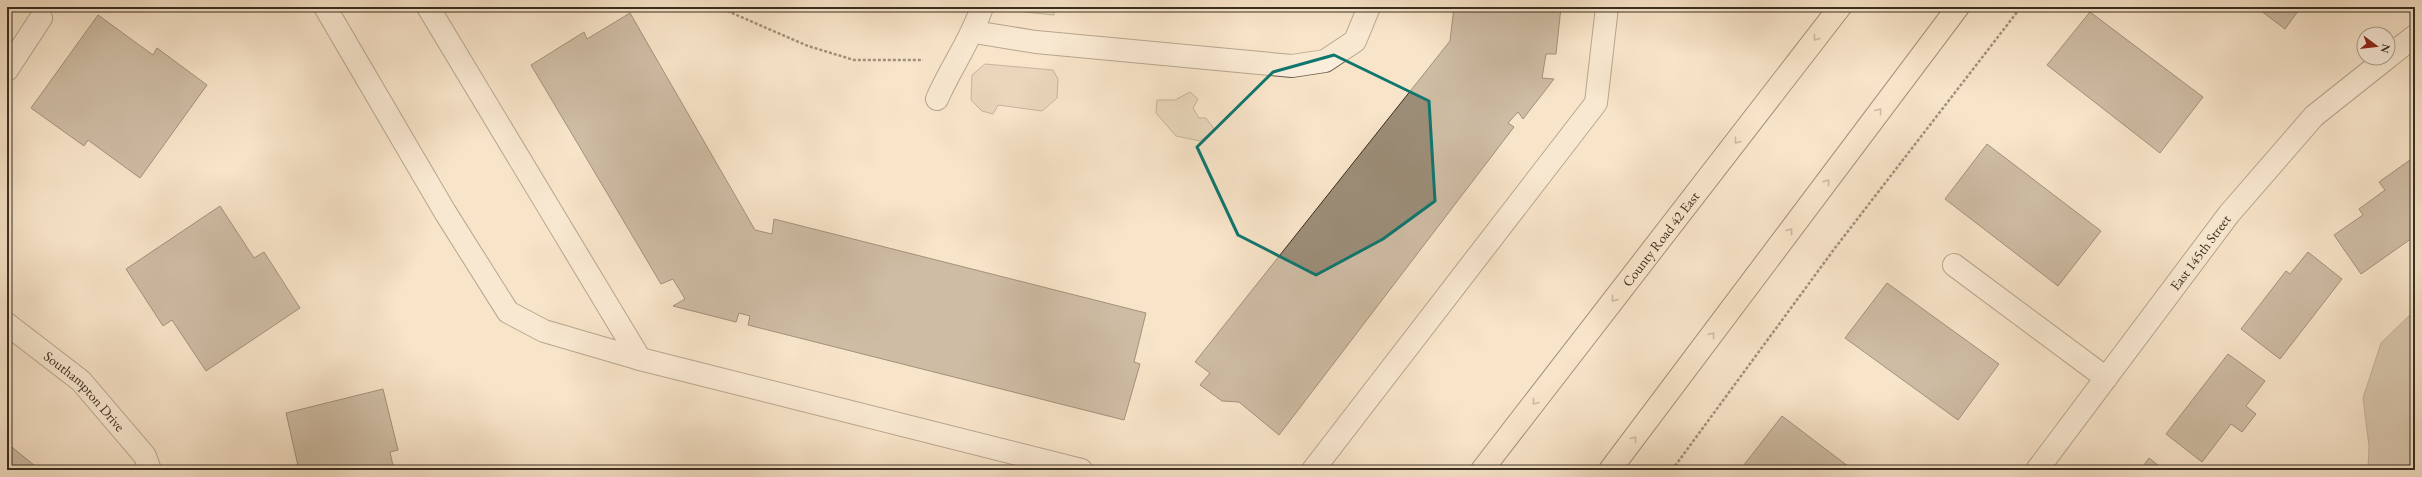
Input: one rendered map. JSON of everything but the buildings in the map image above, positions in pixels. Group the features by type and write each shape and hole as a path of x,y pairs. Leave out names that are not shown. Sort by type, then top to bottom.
{"highway":[{"name":"County Road 42 East","path":"1482,470 1840,7"},
{"path":"1610,470 1958,7"}],"street":[{"path":"325,7 445,212 508,312 544,331 640,360 1081,470"},
{"path":"428,7 640,360"},
{"path":"938,99 957,59 974,32 982,7"},
{"path":"974,32 1036,42 1292,66 1325,61 1355,41 1369,7"},
{"path":"1313,470 1596,103 1607,7"},
{"path":"7,70 41,18"},
{"name":"East 145th Street","path":"2396,51 2415,36"},
{"name":"East 145th Street","path":"2037,470 2229,214 2314,116 2377,66"},
{"path":"1954,265 2106,378"},
{"name":"Southampton Drive","path":"7,324 81,381 145,456 150,470"}],"path":[{"path":"718,7 808,46 854,60 893,62 957,59"},
{"path":"1672,470 1835,248 2021,7"}],"highlighted area":[{"path":"1334,55 1429,101 1435,201 1383,239 1316,275 1238,235 1197,147 1273,72"}],"shaded area":[{"path":"1006,7 1054,7 1054,15 1006,10"},
{"path":"985,64 1053,70 1058,79 1057,98 1042,111 998,105 993,114 982,111 971,100 972,75"},
{"path":"1190,92 1198,99 1193,108 1199,118 1206,118 1215,130 1200,141 1176,136 1156,113 1157,100 1175,100"},
{"path":"2415,310 2415,470 2368,470 2369,446 2363,398 2381,343"}]}
